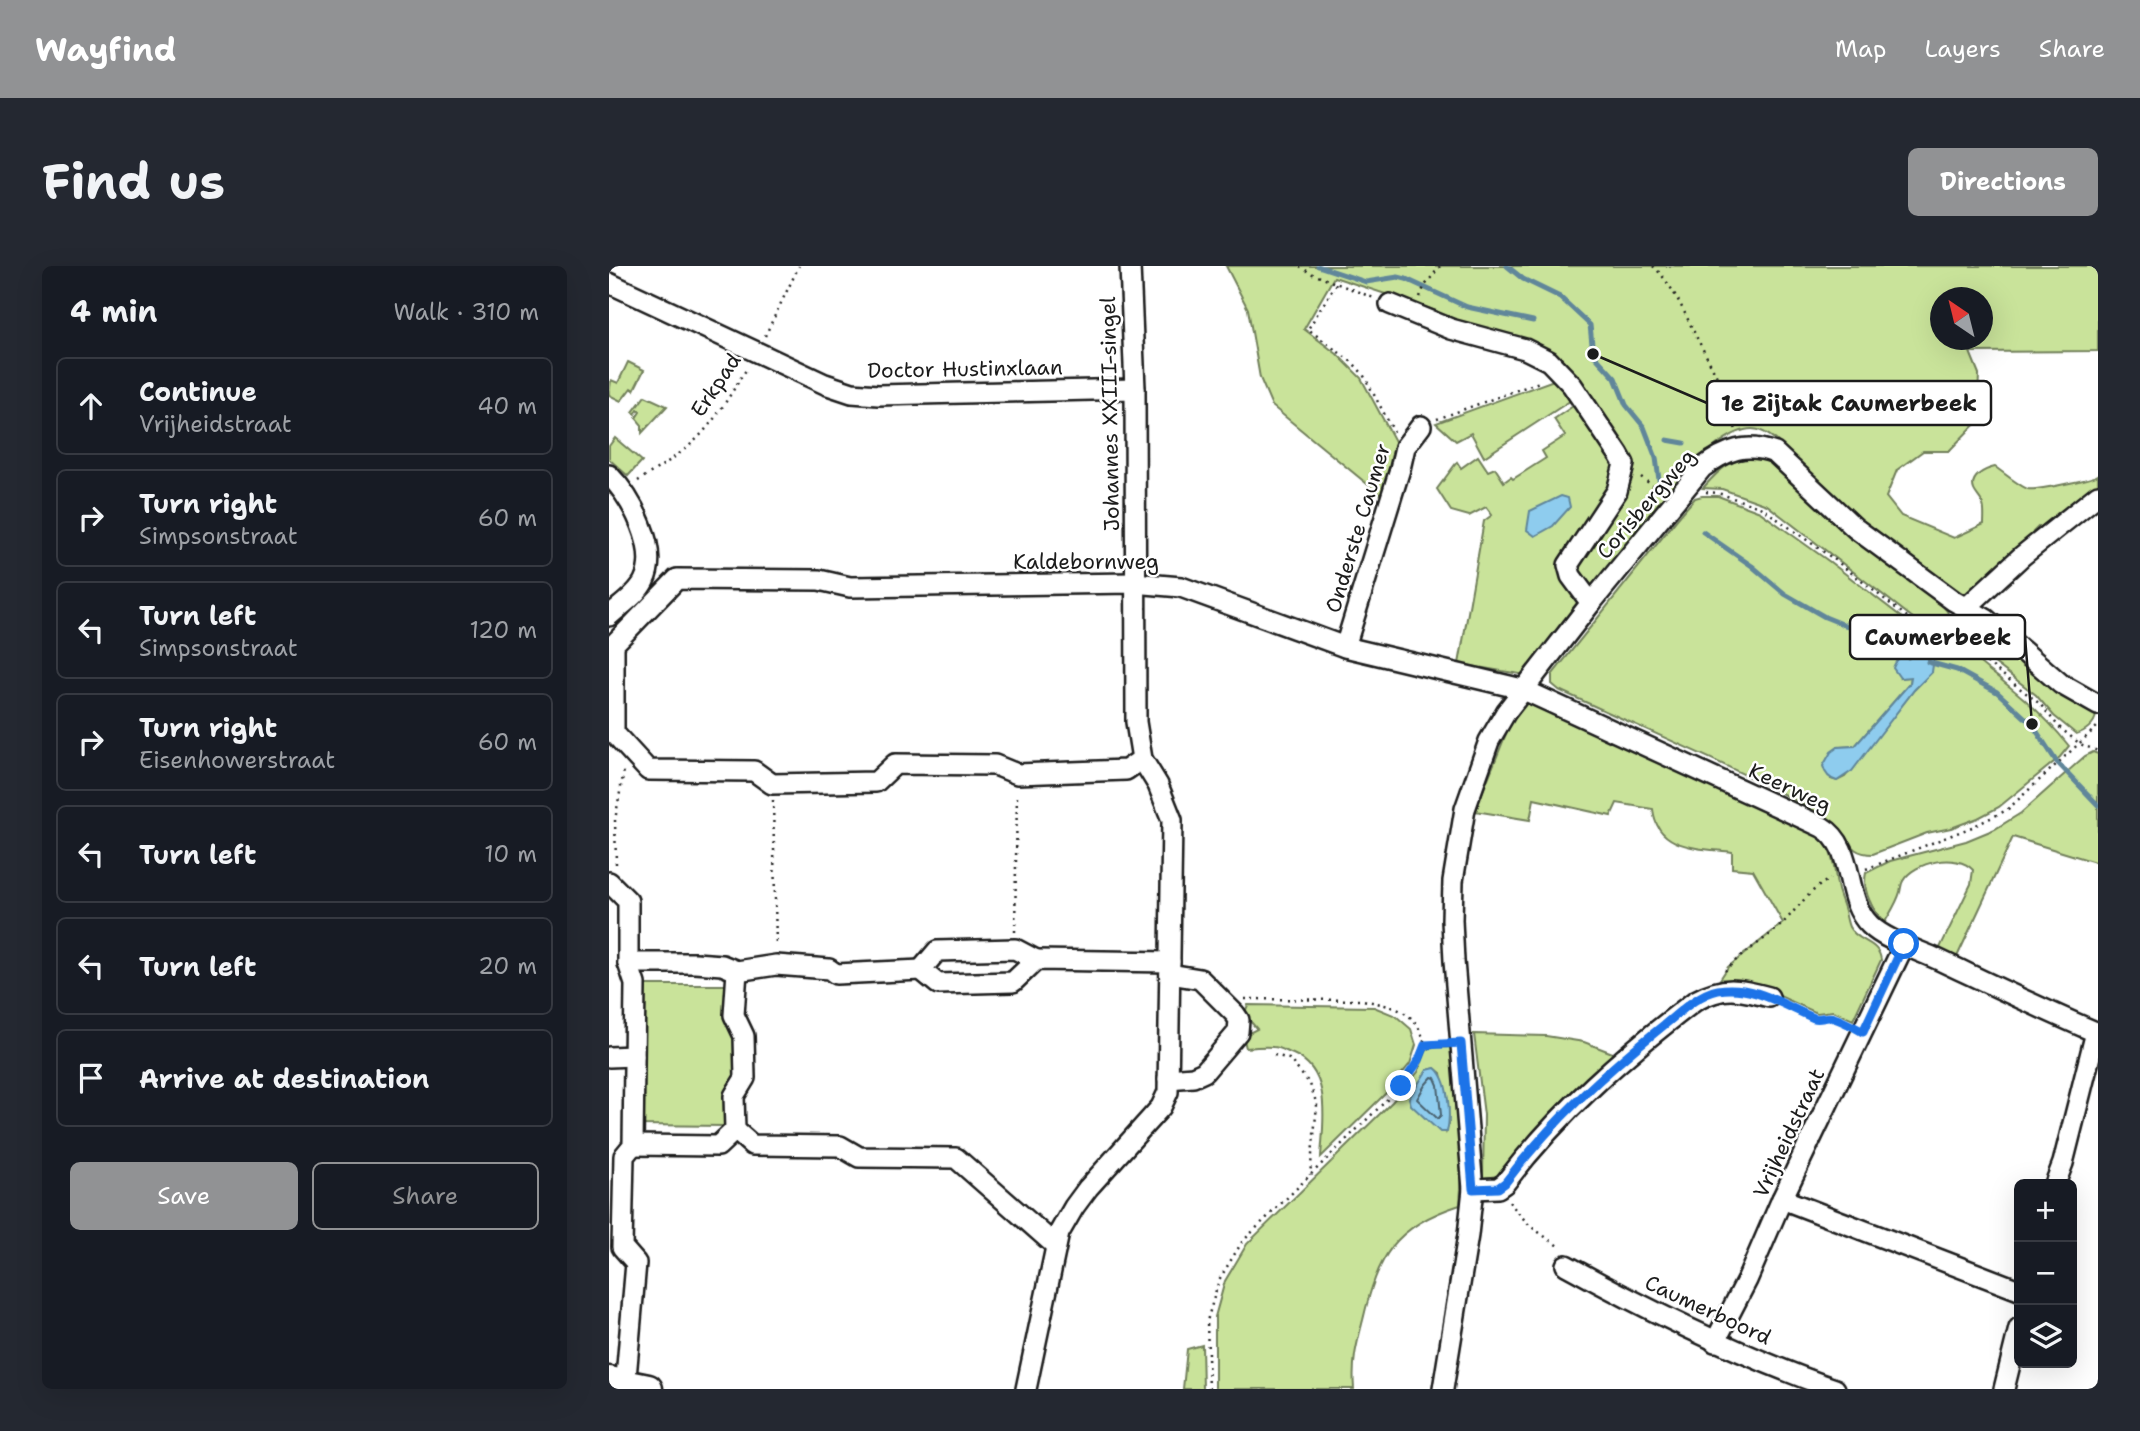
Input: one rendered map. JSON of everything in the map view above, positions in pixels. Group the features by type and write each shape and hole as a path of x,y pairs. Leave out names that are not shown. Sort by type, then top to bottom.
{"street":[{"name":"Johannes XXIII-singel","path":"1026,1389 1059,1233 1074,1207 1161,1107 1168,1092 1172,820 1158,785 1142,759 1136,722 1135,389 1130,266"},
{"name":"Doctor Hustinxlaan","path":"609,283 756,353 852,393 878,395 1135,389"},
{"path":"1390,304 1451,329 1525,349 1549,361 1579,395 1624,464 1617,491 1568,565 1571,576 1591,603"},
{"name":"Onderste Caumer","path":"1345,647 1405,447 1421,426"},
{"path":"1739,449 1762,448 1775,453 1855,528 1960,604 2003,631 2061,684 2098,705"},
{"name":"Corisbergweg","path":"1443,1389 1473,1189 1452,920 1453,881 1465,808 1489,741 1522,689 1702,468 1725,453 1739,449"},
{"path":"609,475 634,507 645,538 648,571 639,589 609,616"},
{"path":"1960,604 2098,495"},
{"name":"Kaldebornweg","path":"628,749 614,733 614,644 677,579 819,580 850,587 1134,583 1181,587 1345,647 1522,689"},
{"name":"Keerweg","path":"1522,689 1822,827 1833,834 1841,846 1858,906 1864,919 1880,933 2097,1032"},
{"path":"628,749 648,770 754,771 772,784 876,782 895,764 995,765 1017,774 1126,770 1142,759"},
{"path":"612,885 628,901 628,963 635,984 633,1145 624,1156 622,1247 636,1263 627,1386"},
{"name":"Vrijheidstraat","path":"1715,1342 1747,1280 1782,1199 1904,944"},
{"path":"921,970 937,951 1015,949 1036,960 1170,968 1200,979 1239,1020 1238,1032 1198,1076 1168,1079"},
{"path":"628,963 695,963 722,965 737,971 776,965 829,969 836,974 921,970 938,984 1013,982 1036,960"},
{"path":"737,971 734,1015 744,1036 745,1077 734,1096 735,1130 752,1145 840,1146 859,1157 956,1158 1055,1245"},
{"path":"1473,1189 1498,1188 1505,1183 1558,1119 1596,1082 1696,1001 1716,991 1745,990 1769,997"},
{"path":"2057,1179 2097,1032"},
{"path":"609,1057 634,1056"},
{"path":"633,1145 718,1146 735,1130"},
{"path":"1782,1199 2014,1288"},
{"name":"Caumerboord","path":"1566,1265 1715,1342 1835,1389"},
{"path":"2004,1389 2014,1348"}],"path":[{"name":"Erkpad","path":"624,491 674,457 703,432 723,407 756,353 799,266"},
{"path":"1300,266 1336,284 1390,304"},
{"path":"1424,287 1440,266"},
{"path":"1653,266 1673,292 1716,376 1735,422 1739,449"},
{"path":"1336,284 1308,329 1353,363 1363,374 1400,443 1405,447"},
{"path":"1421,426 1562,373"},
{"path":"1650,484 1657,489"},
{"path":"1675,499 1698,492 1718,493 1762,508 1835,560 1921,628 1941,636 1963,636"},
{"path":"1960,604 1955,617 1972,651 2040,704 2059,727 2080,744 2098,751"},
{"path":"1716,991 1721,976 1728,967 1767,937 1819,885 1848,869 1865,869 1990,820 2007,810 2098,726"},
{"path":"612,885 615,820 628,749"},
{"path":"1015,949 1017,774"},
{"path":"772,784 776,965"},
{"path":"1769,997 1818,1019 1832,1016 1863,1032"},
{"path":"1209,1389 1207,1321 1219,1280 1242,1242 1401,1086 1419,1060 1425,1045 1414,1018 1401,1010 1363,1000 1220,999"},
{"path":"1425,1045 1461,1043"},
{"path":"1274,1055 1289,1059 1310,1084 1317,1105 1310,1175"},
{"path":"1513,1207 1530,1226 1555,1244"}],"green space":[{"path":"1226,266 2098,266 2098,351 1970,352 1979,374 1977,422 1949,451 1923,451 1897,470 1886,497 1901,516 1954,538 1984,524 1983,505 1973,485 1979,474 1991,468 1995,467 2028,489 2064,484 2098,475 2098,489 2044,530 2038,527 2033,532 2035,537 1976,590 1962,595 1918,572 1776,440 1762,431 1752,429 1733,435 1711,449 1688,470 1643,522 1594,588 1589,588 1577,569 1579,557 1631,482 1634,471 1564,361 1554,353 1443,319 1437,311 1334,277 1304,329 1337,354 1361,378 1397,445 1383,497 1272,406 1260,378 1248,309"},
{"path":"628,362 644,370 634,390 631,388 621,401 609,395 611,380 618,383"},
{"path":"1562,377 1576,397 1484,457 1471,433 1456,441 1436,423"},
{"path":"645,396 667,406 642,433 642,425 636,418 640,412 633,412"},
{"path":"1579,402 1607,442 1617,463 1605,498 1564,559 1582,605 1526,675 1459,664 1484,521 1492,515 1486,507 1469,516 1451,511 1437,489 1457,462 1461,468 1478,456 1488,471 1495,468 1504,482 1511,477 1513,479 1546,458 1542,451 1565,436 1554,419"},
{"path":"615,438 642,461 628,476 609,459 609,446"},
{"path":"1765,457 1875,552 1942,605 1955,633 1922,625 1767,505 1722,489 1703,488 1730,463"},
{"path":"1718,496 1760,512 1925,635 1951,643 1962,640 1976,659 2031,705 2069,746 2060,757 1999,807 1978,818 1927,833 1873,854 1859,852 1830,821 1776,790 1559,690 1552,684 1552,675 1695,498","holes":["1914,650 1926,656 1932,672 1914,690 1845,777 1837,781 1831,779 1838,747 1855,746 1910,683 1911,677 1900,678"]},
{"path":"1969,615 2096,715 2092,724 2076,734 2054,716 2036,695 1975,648 1959,620"},
{"path":"1530,701 1814,832 1821,838 1830,851 1849,927 1876,949 1881,960 1853,1020 1833,1011 1817,1013 1773,993 1717,984 1728,967 1783,923 1753,870 1732,868 1732,852 1694,847 1671,840 1656,822 1653,809 1617,803 1611,816 1534,799 1530,820 1475,811 1510,724 1519,707"},
{"path":"2093,752 2098,754 2098,863 2013,837 1956,959 1937,954 1971,884 1973,870 1966,865 1947,861 1926,864 1916,869 1903,881 1897,900 1885,922 1876,912 1867,893 1866,873 1890,861 1966,841 1995,829 2021,813 2085,756"},
{"path":"640,985 727,985 735,1037 736,1074 726,1088 725,1126 638,1125"},
{"path":"1248,1005 1374,1007 1396,1016 1411,1029 1416,1045 1410,1064 1386,1093 1321,1157 1323,1099 1315,1072 1306,1062 1276,1047 1246,1048 1243,1036 1257,1029 1244,1014"},
{"path":"1474,1034 1546,1036 1584,1042 1615,1054 1498,1176 1483,1178 1484,1115"},
{"path":"1432,1047 1454,1047 1462,1171 1460,1205 1419,1223 1392,1246 1383,1261 1375,1278 1358,1338 1354,1362 1354,1389 1215,1389 1215,1317 1225,1281 1247,1244 1392,1102 1418,1072 1426,1051","holes":["1435,1068 1441,1073 1449,1124 1446,1132 1428,1070"]},
{"path":"1202,1345 1203,1389 1183,1389 1187,1349"}],"water":[{"path":"1561,496 1568,498 1570,507 1553,526 1535,536 1527,530 1530,511"},
{"path":"1914,650 1934,658 1932,672 1914,690 1852,771 1837,781 1832,779 1823,766 1831,752 1838,747 1855,746 1910,683 1911,677 1900,678 1893,668 1901,656"},
{"path":"1435,1068 1440,1073 1448,1098 1447,1132 1440,1132 1411,1105 1409,1098 1427,1070"}],"waterway":[{"path":"1318,266 1366,282 1398,277 1406,279 1467,307 1533,321"},
{"path":"1507,266 1523,279 1560,297 1590,325 1593,354 1615,378 1626,405 1644,427 1656,458 1659,480"},
{"path":"1667,440 1684,443"},
{"path":"1703,532 1752,566 1785,594 1825,617 1857,630 1908,657"},
{"path":"1928,662 1957,670 1997,692 2032,724 2056,761 2098,805"}],"place":[{"name":"1e Zijtak Caumerbeek","path":"1593,354"},
{"name":"Caumerbeek","path":"2032,724"}],"route":[{"path":"1401,1086 1419,1060 1425,1045 1461,1043 1473,1189 1498,1188 1558,1119 1596,1082 1675,1017 1709,993 1745,990 1769,997 1818,1019 1832,1016 1863,1032 1904,944"}]}
